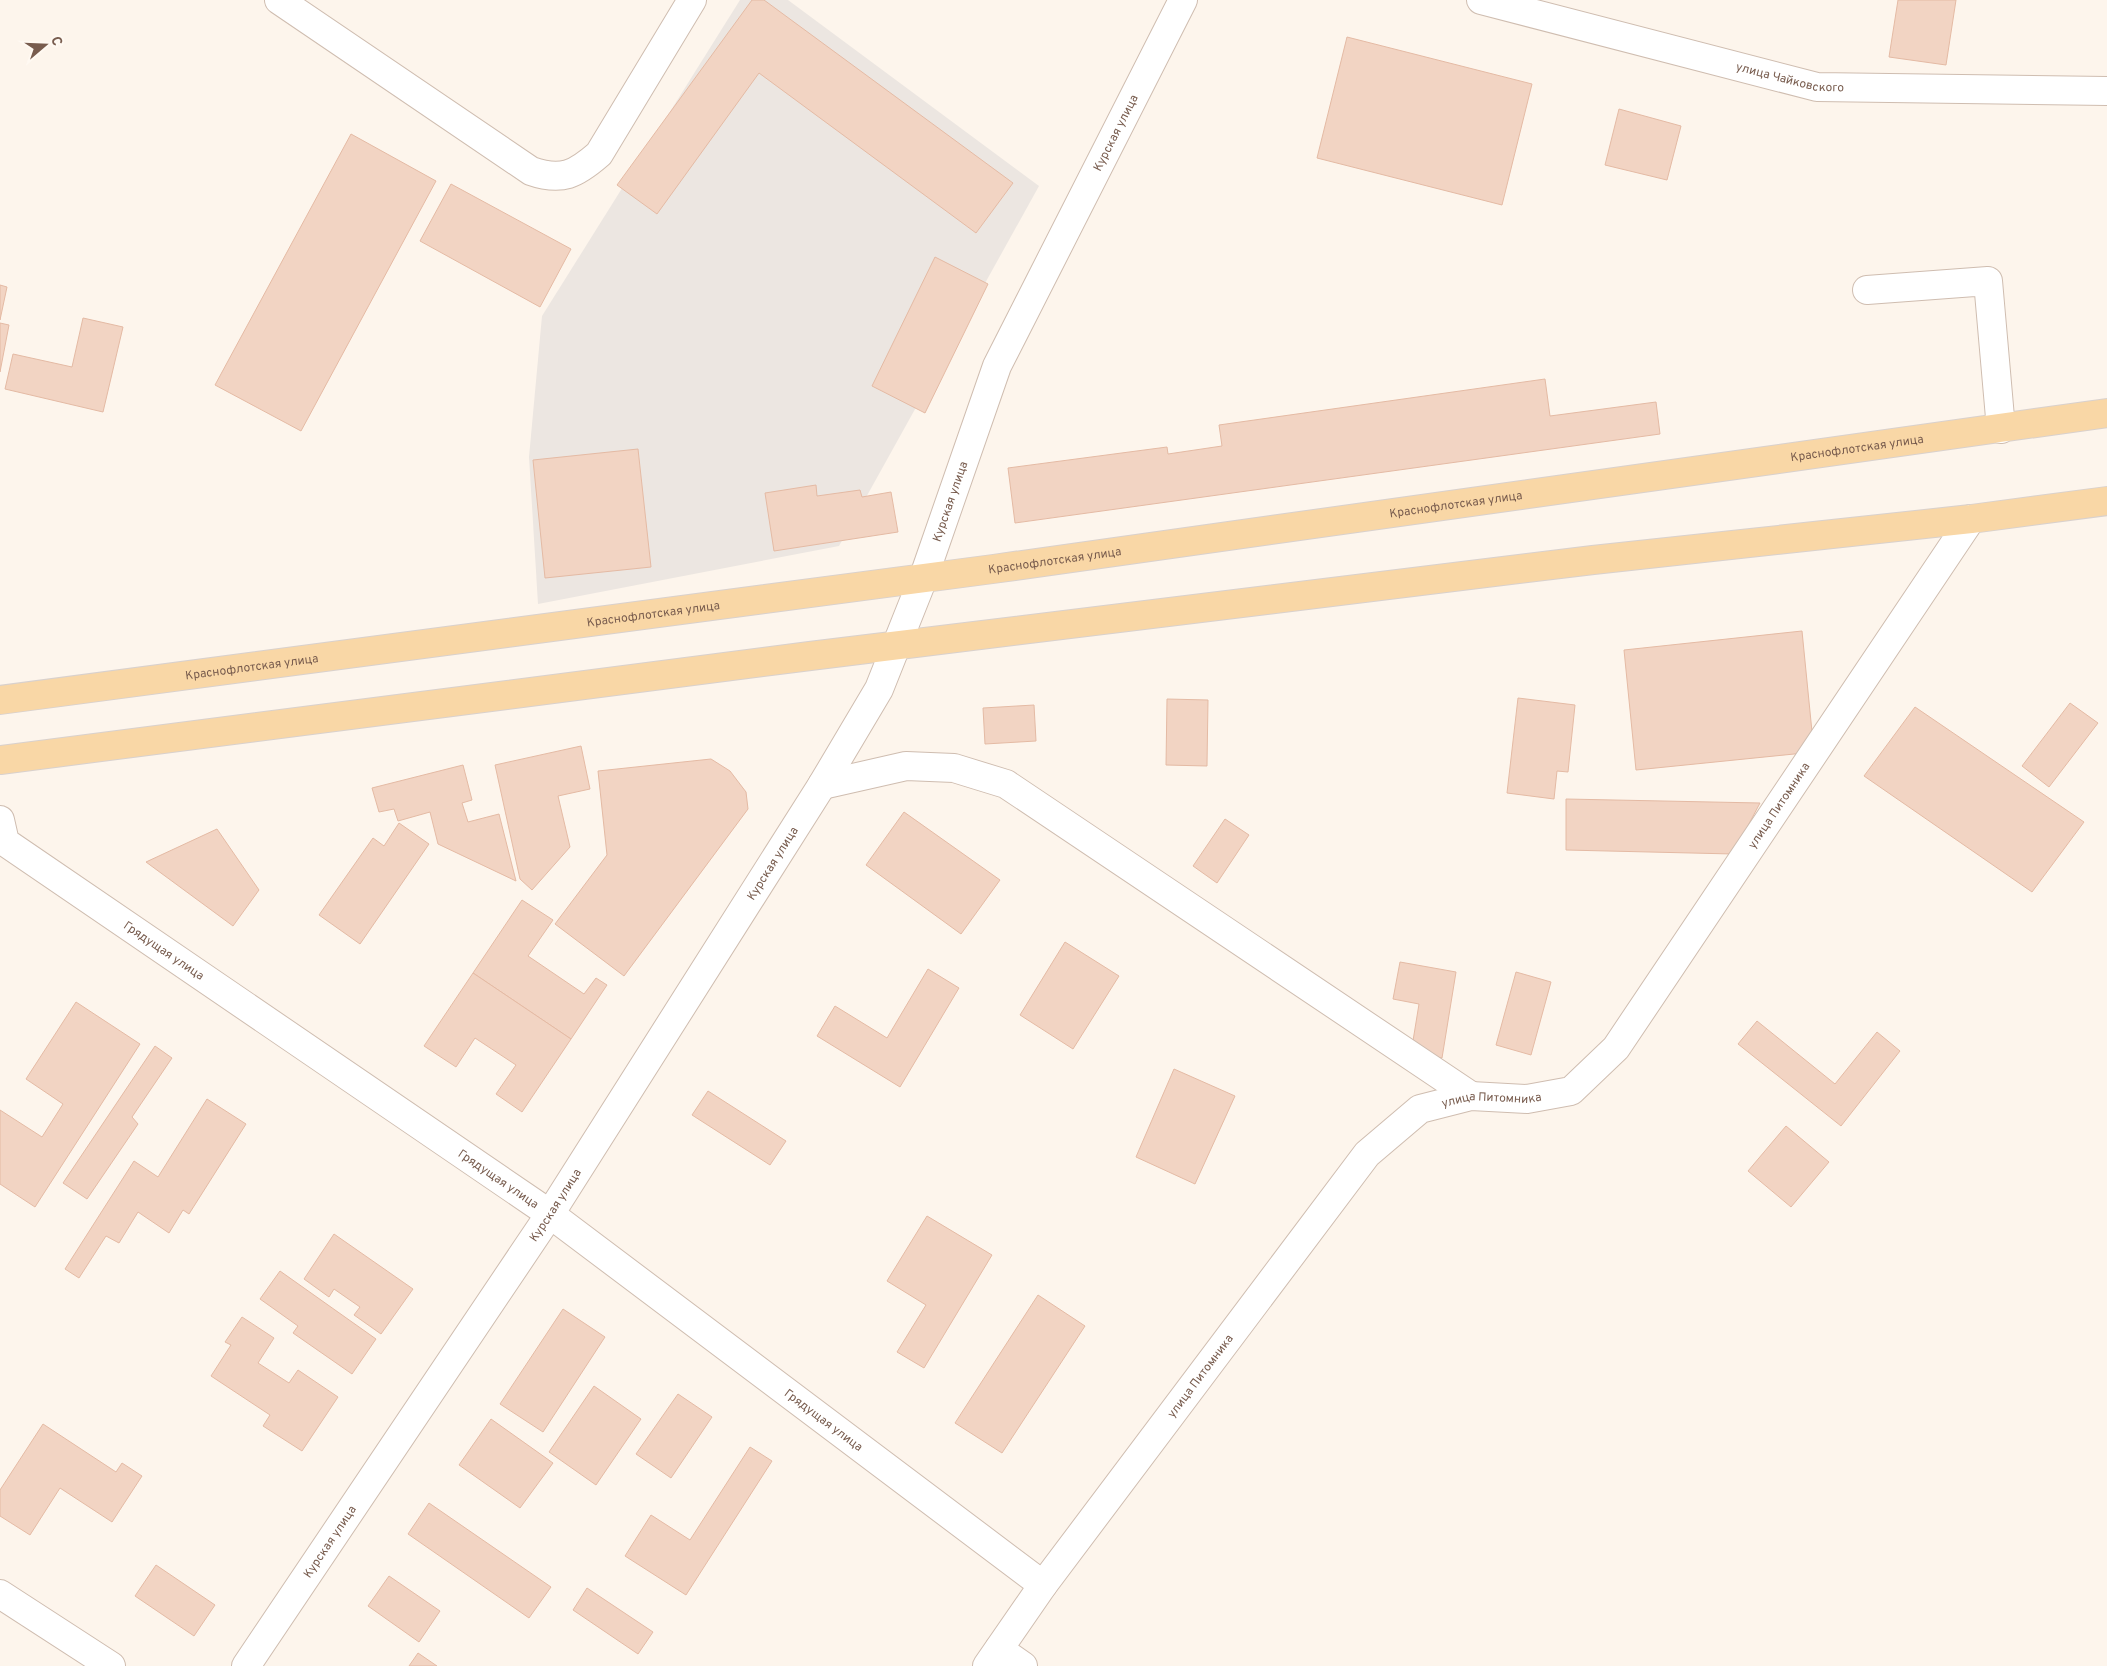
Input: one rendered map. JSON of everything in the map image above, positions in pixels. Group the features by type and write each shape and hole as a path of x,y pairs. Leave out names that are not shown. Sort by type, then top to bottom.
{"main road":[{"name":"Краснофлотская улица","path":"0,700 993,568 2107,413"},
{"path":"0,760 898,645 1593,560 1971,519 2107,501"}],"street":[{"path":"279,0 531,171 543,175 564,176 582,169 599,154 692,0"},
{"name":"Курская улица","path":"246,1666 550,1214 822,785 879,690 924,576 997,366 1183,0"},
{"name":"улица Чайковского","path":"1481,0 1816,87 2107,92"},
{"path":"1867,290 1988,281 2001,429"},
{"name":"улица Питомника","path":"993,1657 1043,1585 1367,1154 1420,1109 1471,1096 1527,1099 1571,1092 1616,1048 1971,519"},
{"path":"822,785 906,766 954,768 1006,784 1471,1096"},
{"name":"Грядущая улица","path":"0,820 5,842 550,1214 1043,1585"},
{"path":"0,1594 111,1666"},
{"path":"993,1657 1023,1666"}],"shaded area":[{"path":"740,0 788,0 1039,186 839,546 538,604 529,457 542,316"}],"building":[{"path":"752,0 764,0 1013,183 976,233 759,73 657,214 617,185"},
{"path":"1898,0 1956,0 1946,65 1889,57"},
{"path":"1347,37 1532,84 1502,205 1317,158"},
{"path":"1619,109 1681,126 1667,180 1605,165"},
{"path":"351,134 436,181 301,431 215,385"},
{"path":"451,184 571,249 540,307 420,241"},
{"path":"935,257 988,284 925,413 872,386"},
{"path":"0,285 7,287 0,320"},
{"path":"83,318 123,327 103,412 5,389 13,354 72,367"},
{"path":"0,323 9,325 0,372"},
{"path":"1545,379 1550,416 1656,402 1660,434 1015,523 1008,468 1167,447 1168,454 1222,446 1219,425"},
{"path":"638,449 651,567 545,578 533,460"},
{"path":"816,485 817,496 860,490 862,497 891,492 898,532 774,551 765,493"},
{"path":"1802,631 1814,752 1636,770 1624,650"},
{"path":"1518,698 1575,705 1568,772 1557,771 1554,799 1507,793"},
{"path":"1167,699 1208,700 1207,766 1166,765"},
{"path":"2070,703 2098,723 2049,787 2022,766"},
{"path":"1034,705 1036,741 985,744 983,708"},
{"path":"1915,707 2084,822 2032,892 1864,776"},
{"path":"581,746 590,789 558,796 570,847 532,890 520,879 495,765"},
{"path":"711,759 730,771 746,792 748,809 624,976 555,924 607,855 598,771"},
{"path":"463,765 472,800 462,803 468,822 499,814 516,881 438,844 430,812 398,821 394,809 379,812 372,788"},
{"path":"1566,799 1760,803 1733,854 1566,850"},
{"path":"904,812 1000,880 961,934 866,865"},
{"path":"1225,819 1249,835 1217,883 1193,866"},
{"path":"399,823 429,844 360,944 319,915 373,838 384,846"},
{"path":"217,829 259,890 233,926 146,862"},
{"path":"522,900 553,920 528,956 584,994 596,978 607,985 571,1039 473,973"},
{"path":"1065,942 1119,976 1073,1049 1020,1015"},
{"path":"1400,962 1456,972 1442,1058 1411,1053 1419,1004 1393,999"},
{"path":"928,969 959,988 900,1087 817,1036 835,1006 887,1038"},
{"path":"1516,972 1551,982 1531,1055 1496,1045"},
{"path":"473,973 571,1039 522,1112 496,1094 516,1065 475,1038 456,1067 424,1046"},
{"path":"76,1002 140,1044 35,1207 0,1184 0,1110 42,1137 63,1104 26,1079"},
{"path":"1757,1021 1835,1084 1877,1032 1900,1051 1841,1126 1738,1044"},
{"path":"155,1046 172,1058 132,1117 138,1124 87,1199 63,1183"},
{"path":"1174,1069 1235,1096 1195,1184 1136,1157"},
{"path":"708,1091 786,1141 770,1165 692,1115"},
{"path":"207,1099 246,1124 189,1214 183,1210 169,1233 138,1212 119,1243 106,1236 79,1278 65,1269 134,1161 158,1177"},
{"path":"1786,1126 1829,1162 1791,1207 1748,1171"},
{"path":"927,1216 992,1255 924,1368 897,1352 926,1305 887,1281"},
{"path":"334,1234 413,1289 381,1334 354,1315 360,1307 334,1289 329,1297 304,1279"},
{"path":"280,1271 376,1339 352,1374 293,1333 298,1326 260,1299"},
{"path":"1038,1295 1085,1326 1002,1453 955,1423"},
{"path":"563,1309 605,1337 543,1432 500,1404"},
{"path":"242,1317 274,1338 258,1363 289,1383 298,1370 338,1397 302,1451 263,1426 270,1415 211,1376 231,1345 225,1342"},
{"path":"594,1386 641,1419 596,1485 549,1452"},
{"path":"678,1394 712,1417 671,1478 636,1454"},
{"path":"491,1419 553,1463 520,1508 459,1465"},
{"path":"43,1424 116,1472 122,1463 142,1476 112,1522 60,1488 30,1535 0,1516 0,1490"},
{"path":"750,1447 772,1461 686,1595 625,1556 651,1515 690,1540"},
{"path":"429,1503 551,1587 529,1618 408,1534"},
{"path":"156,1565 215,1605 194,1636 135,1596"},
{"path":"389,1576 440,1611 419,1642 368,1606"},
{"path":"587,1588 653,1632 638,1654 573,1610"},
{"path":"418,1653 437,1666 409,1666"}]}
